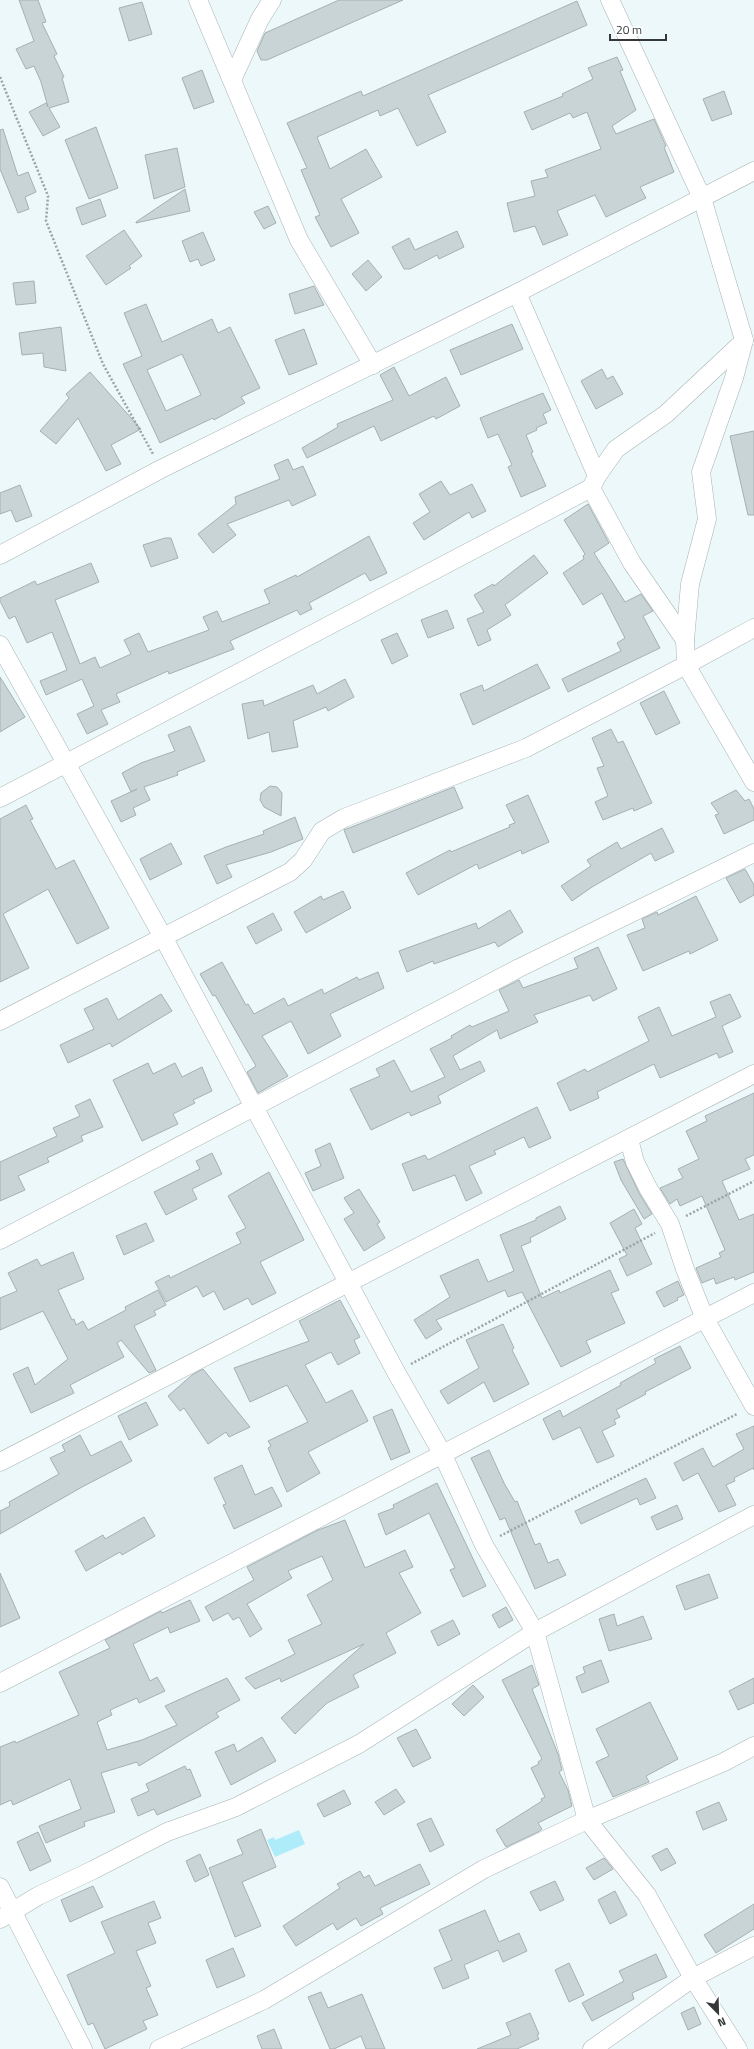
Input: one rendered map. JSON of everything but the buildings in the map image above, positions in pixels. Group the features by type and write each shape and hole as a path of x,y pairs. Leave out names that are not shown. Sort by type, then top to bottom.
{"street":[{"path":"198,0 299,240 373,365"},
{"path":"232,80 260,19 272,0"},
{"path":"610,0 702,198 744,340 734,378 701,472 707,519 690,584 685,640 686,665 754,782"},
{"path":"0,555 161,469 517,293 754,171"},
{"path":"517,293 594,482 632,563 685,640"},
{"path":"0,798 594,482 616,449 666,414 744,340"},
{"path":"0,1021 290,872 303,860 322,831 344,818 526,748 754,628"},
{"path":"0,645 65,764 163,937 255,1106 396,1372 442,1453 484,1545 535,1632 587,1820 647,1895 693,1978 738,2049"},
{"path":"0,1240 519,968 754,852"},
{"path":"0,1462 349,1284 754,1074"},
{"path":"629,1139 635,1162 648,1188 670,1224 685,1270 705,1318 754,1406"},
{"path":"0,1682 754,1293"},
{"path":"6,1915 38,1896 167,1832 236,1807 359,1744 535,1632 754,1515"},
{"path":"159,2049 264,2000 484,1869 587,1820 724,1762 754,1746"},
{"path":"0,1887 6,1915 84,2049"},
{"path":"592,2049 693,1978 754,1946"}],"path":[{"path":"0,77 48,196 46,221 103,364 161,469"},
{"path":"396,1372 670,1224 754,1181"},
{"path":"484,1545 754,1406"}],"shaded area":[{"path":"299,1830 305,1844 275,1857 267,1840 274,1837 275,1840"}]}
